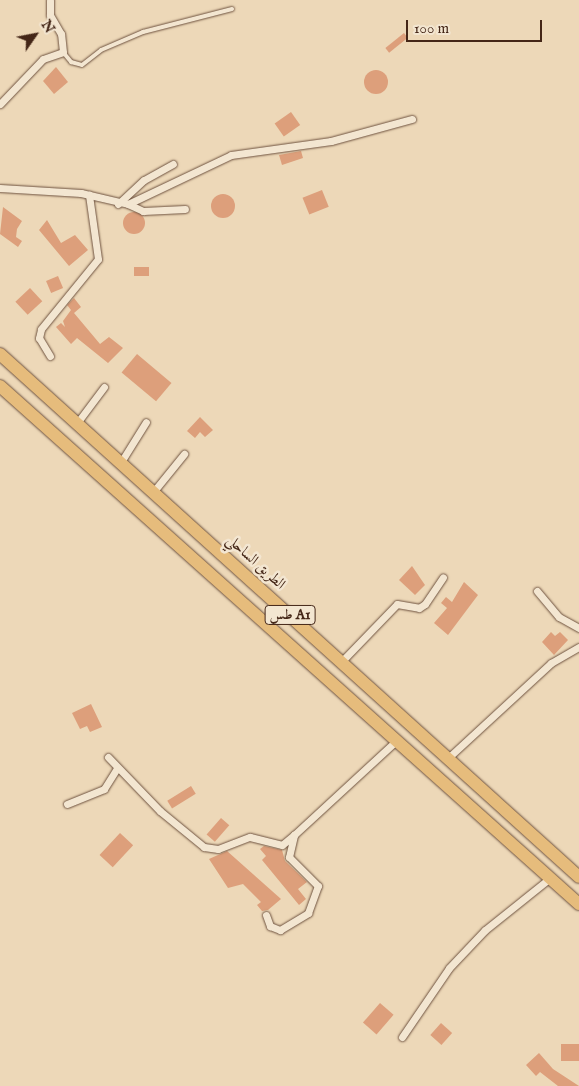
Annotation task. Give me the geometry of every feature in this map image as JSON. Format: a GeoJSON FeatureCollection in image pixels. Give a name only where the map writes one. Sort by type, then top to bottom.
{"type":"FeatureCollection","features":[{"type":"Feature","properties":{"kind":"highway","name":"الطريق الساحلي"},"geometry":{"type":"LineString","coordinates":[[0,354],[154,491],[579,877]]}},
{"type":"Feature","properties":{"kind":"highway","name":"طس A1"},"geometry":{"type":"LineString","coordinates":[[0,386],[579,904]]}},
{"type":"Feature","properties":{"kind":"street"},"geometry":{"type":"LineString","coordinates":[[0,104],[43,59],[63,52],[61,34],[50,15],[50,0]]}},
{"type":"Feature","properties":{"kind":"street"},"geometry":{"type":"LineString","coordinates":[[128,204],[230,155],[332,141],[412,118]]}},
{"type":"Feature","properties":{"kind":"street"},"geometry":{"type":"LineString","coordinates":[[118,204],[144,180],[173,164]]}},
{"type":"Feature","properties":{"kind":"street"},"geometry":{"type":"LineString","coordinates":[[0,188],[89,195],[118,204],[128,204],[143,211],[185,209]]}},
{"type":"Feature","properties":{"kind":"street"},"geometry":{"type":"LineString","coordinates":[[50,356],[39,338],[42,329],[98,259],[89,195]]}},
{"type":"Feature","properties":{"kind":"street"},"geometry":{"type":"LineString","coordinates":[[77,423],[104,387]]}},
{"type":"Feature","properties":{"kind":"street"},"geometry":{"type":"LineString","coordinates":[[121,462],[146,422]]}},
{"type":"Feature","properties":{"kind":"street"},"geometry":{"type":"LineString","coordinates":[[154,491],[184,454]]}},
{"type":"Feature","properties":{"kind":"street"},"geometry":{"type":"LineString","coordinates":[[342,661],[397,604],[419,608],[425,604],[443,577]]}},
{"type":"Feature","properties":{"kind":"street"},"geometry":{"type":"LineString","coordinates":[[537,591],[559,617],[579,628]]}},
{"type":"Feature","properties":{"kind":"street"},"geometry":{"type":"LineString","coordinates":[[448,758],[551,663],[579,647]]}},
{"type":"Feature","properties":{"kind":"street"},"geometry":{"type":"LineString","coordinates":[[108,757],[160,811],[204,847],[218,849],[250,837],[282,846],[397,740]]}},
{"type":"Feature","properties":{"kind":"street"},"geometry":{"type":"LineString","coordinates":[[67,804],[104,789],[117,768]]}},
{"type":"Feature","properties":{"kind":"street"},"geometry":{"type":"LineString","coordinates":[[266,915],[270,926],[280,930],[308,913],[317,897],[318,886],[289,857],[294,835]]}},
{"type":"Feature","properties":{"kind":"street"},"geometry":{"type":"LineString","coordinates":[[402,1037],[449,968],[485,930],[550,878]]}},
{"type":"Feature","properties":{"kind":"lane"},"geometry":{"type":"LineString","coordinates":[[63,52],[71,62],[82,65],[101,50],[143,32],[232,9]]}},
{"type":"Feature","properties":{"kind":"building"},"geometry":{"type":"Polygon","coordinates":[[[404,33],[408,38],[389,53],[385,48],[404,33]]]}},
{"type":"Feature","properties":{"kind":"building"},"geometry":{"type":"Polygon","coordinates":[[[56,67],[68,82],[54,94],[43,81],[56,67]]]}},
{"type":"Feature","properties":{"kind":"building"},"geometry":{"type":"Polygon","coordinates":[[[371,70],[381,70],[388,77],[388,87],[381,94],[371,94],[364,87],[364,77],[371,70]]]}},
{"type":"Feature","properties":{"kind":"building"},"geometry":{"type":"Polygon","coordinates":[[[291,112],[300,125],[284,137],[275,123],[291,112]]]}},
{"type":"Feature","properties":{"kind":"building"},"geometry":{"type":"Polygon","coordinates":[[[301,151],[303,158],[282,165],[279,155],[301,151]]]}},
{"type":"Feature","properties":{"kind":"building"},"geometry":{"type":"Polygon","coordinates":[[[322,190],[329,207],[309,215],[303,198],[322,190]]]}},
{"type":"Feature","properties":{"kind":"building"},"geometry":{"type":"Polygon","coordinates":[[[218,194],[228,194],[235,201],[235,211],[228,218],[218,218],[211,211],[211,201],[218,194]]]}},
{"type":"Feature","properties":{"kind":"building"},"geometry":{"type":"Polygon","coordinates":[[[3,207],[22,221],[17,229],[16,237],[22,241],[18,247],[0,234],[3,207]]]}},
{"type":"Feature","properties":{"kind":"building"},"geometry":{"type":"Polygon","coordinates":[[[134,212],[144,219],[145,223],[138,233],[134,234],[124,227],[123,223],[130,213],[134,212]]]}},
{"type":"Feature","properties":{"kind":"building"},"geometry":{"type":"Polygon","coordinates":[[[47,220],[61,243],[75,235],[88,250],[69,266],[39,230],[47,220]]]}},
{"type":"Feature","properties":{"kind":"building"},"geometry":{"type":"Polygon","coordinates":[[[134,267],[149,267],[149,276],[134,276],[134,267]]]}},
{"type":"Feature","properties":{"kind":"building"},"geometry":{"type":"Polygon","coordinates":[[[58,276],[63,288],[51,293],[46,281],[58,276]]]}},
{"type":"Feature","properties":{"kind":"building"},"geometry":{"type":"Polygon","coordinates":[[[30,288],[42,301],[28,315],[15,302],[30,288]]]}},
{"type":"Feature","properties":{"kind":"building"},"geometry":{"type":"Polygon","coordinates":[[[74,298],[81,307],[74,313],[100,344],[109,337],[123,348],[108,363],[77,338],[71,344],[56,327],[61,323],[65,327],[63,321],[71,310],[67,305],[74,298]]]}},
{"type":"Feature","properties":{"kind":"building"},"geometry":{"type":"Polygon","coordinates":[[[137,354],[171,383],[156,401],[122,372],[137,354]]]}},
{"type":"Feature","properties":{"kind":"building"},"geometry":{"type":"Polygon","coordinates":[[[200,417],[213,430],[205,437],[200,432],[195,438],[187,431],[200,417]]]}},
{"type":"Feature","properties":{"kind":"building"},"geometry":{"type":"Polygon","coordinates":[[[412,566],[425,585],[415,595],[399,580],[412,566]]]}},
{"type":"Feature","properties":{"kind":"building"},"geometry":{"type":"Polygon","coordinates":[[[464,582],[478,595],[448,635],[434,623],[447,608],[441,603],[446,597],[452,602],[464,582]]]}},
{"type":"Feature","properties":{"kind":"building"},"geometry":{"type":"Polygon","coordinates":[[[551,632],[555,636],[560,632],[568,640],[554,655],[542,642],[551,632]]]}},
{"type":"Feature","properties":{"kind":"building"},"geometry":{"type":"Polygon","coordinates":[[[91,704],[102,727],[90,732],[87,726],[80,729],[72,713],[91,704]]]}},
{"type":"Feature","properties":{"kind":"building"},"geometry":{"type":"Polygon","coordinates":[[[191,786],[196,794],[172,808],[167,801],[191,786]]]}},
{"type":"Feature","properties":{"kind":"building"},"geometry":{"type":"Polygon","coordinates":[[[221,818],[229,825],[215,842],[207,835],[221,818]]]}},
{"type":"Feature","properties":{"kind":"building"},"geometry":{"type":"Polygon","coordinates":[[[120,833],[133,845],[113,867],[100,855],[120,833]]]}},
{"type":"Feature","properties":{"kind":"building"},"geometry":{"type":"Polygon","coordinates":[[[264,846],[282,850],[285,861],[307,882],[298,889],[306,899],[299,905],[262,860],[266,856],[260,849],[264,846]]]}},
{"type":"Feature","properties":{"kind":"building"},"geometry":{"type":"Polygon","coordinates":[[[227,851],[281,899],[268,910],[262,911],[257,905],[261,902],[243,884],[228,888],[209,859],[227,851]]]}},
{"type":"Feature","properties":{"kind":"building"},"geometry":{"type":"Polygon","coordinates":[[[380,1003],[394,1015],[377,1034],[363,1023],[380,1003]]]}},
{"type":"Feature","properties":{"kind":"building"},"geometry":{"type":"Polygon","coordinates":[[[441,1023],[452,1033],[441,1045],[430,1035],[441,1023]]]}},
{"type":"Feature","properties":{"kind":"building"},"geometry":{"type":"Polygon","coordinates":[[[561,1044],[579,1044],[579,1061],[561,1061],[561,1044]]]}},
{"type":"Feature","properties":{"kind":"building"},"geometry":{"type":"Polygon","coordinates":[[[539,1053],[553,1069],[579,1086],[558,1086],[540,1072],[536,1076],[526,1065],[539,1053]]]}}]}
